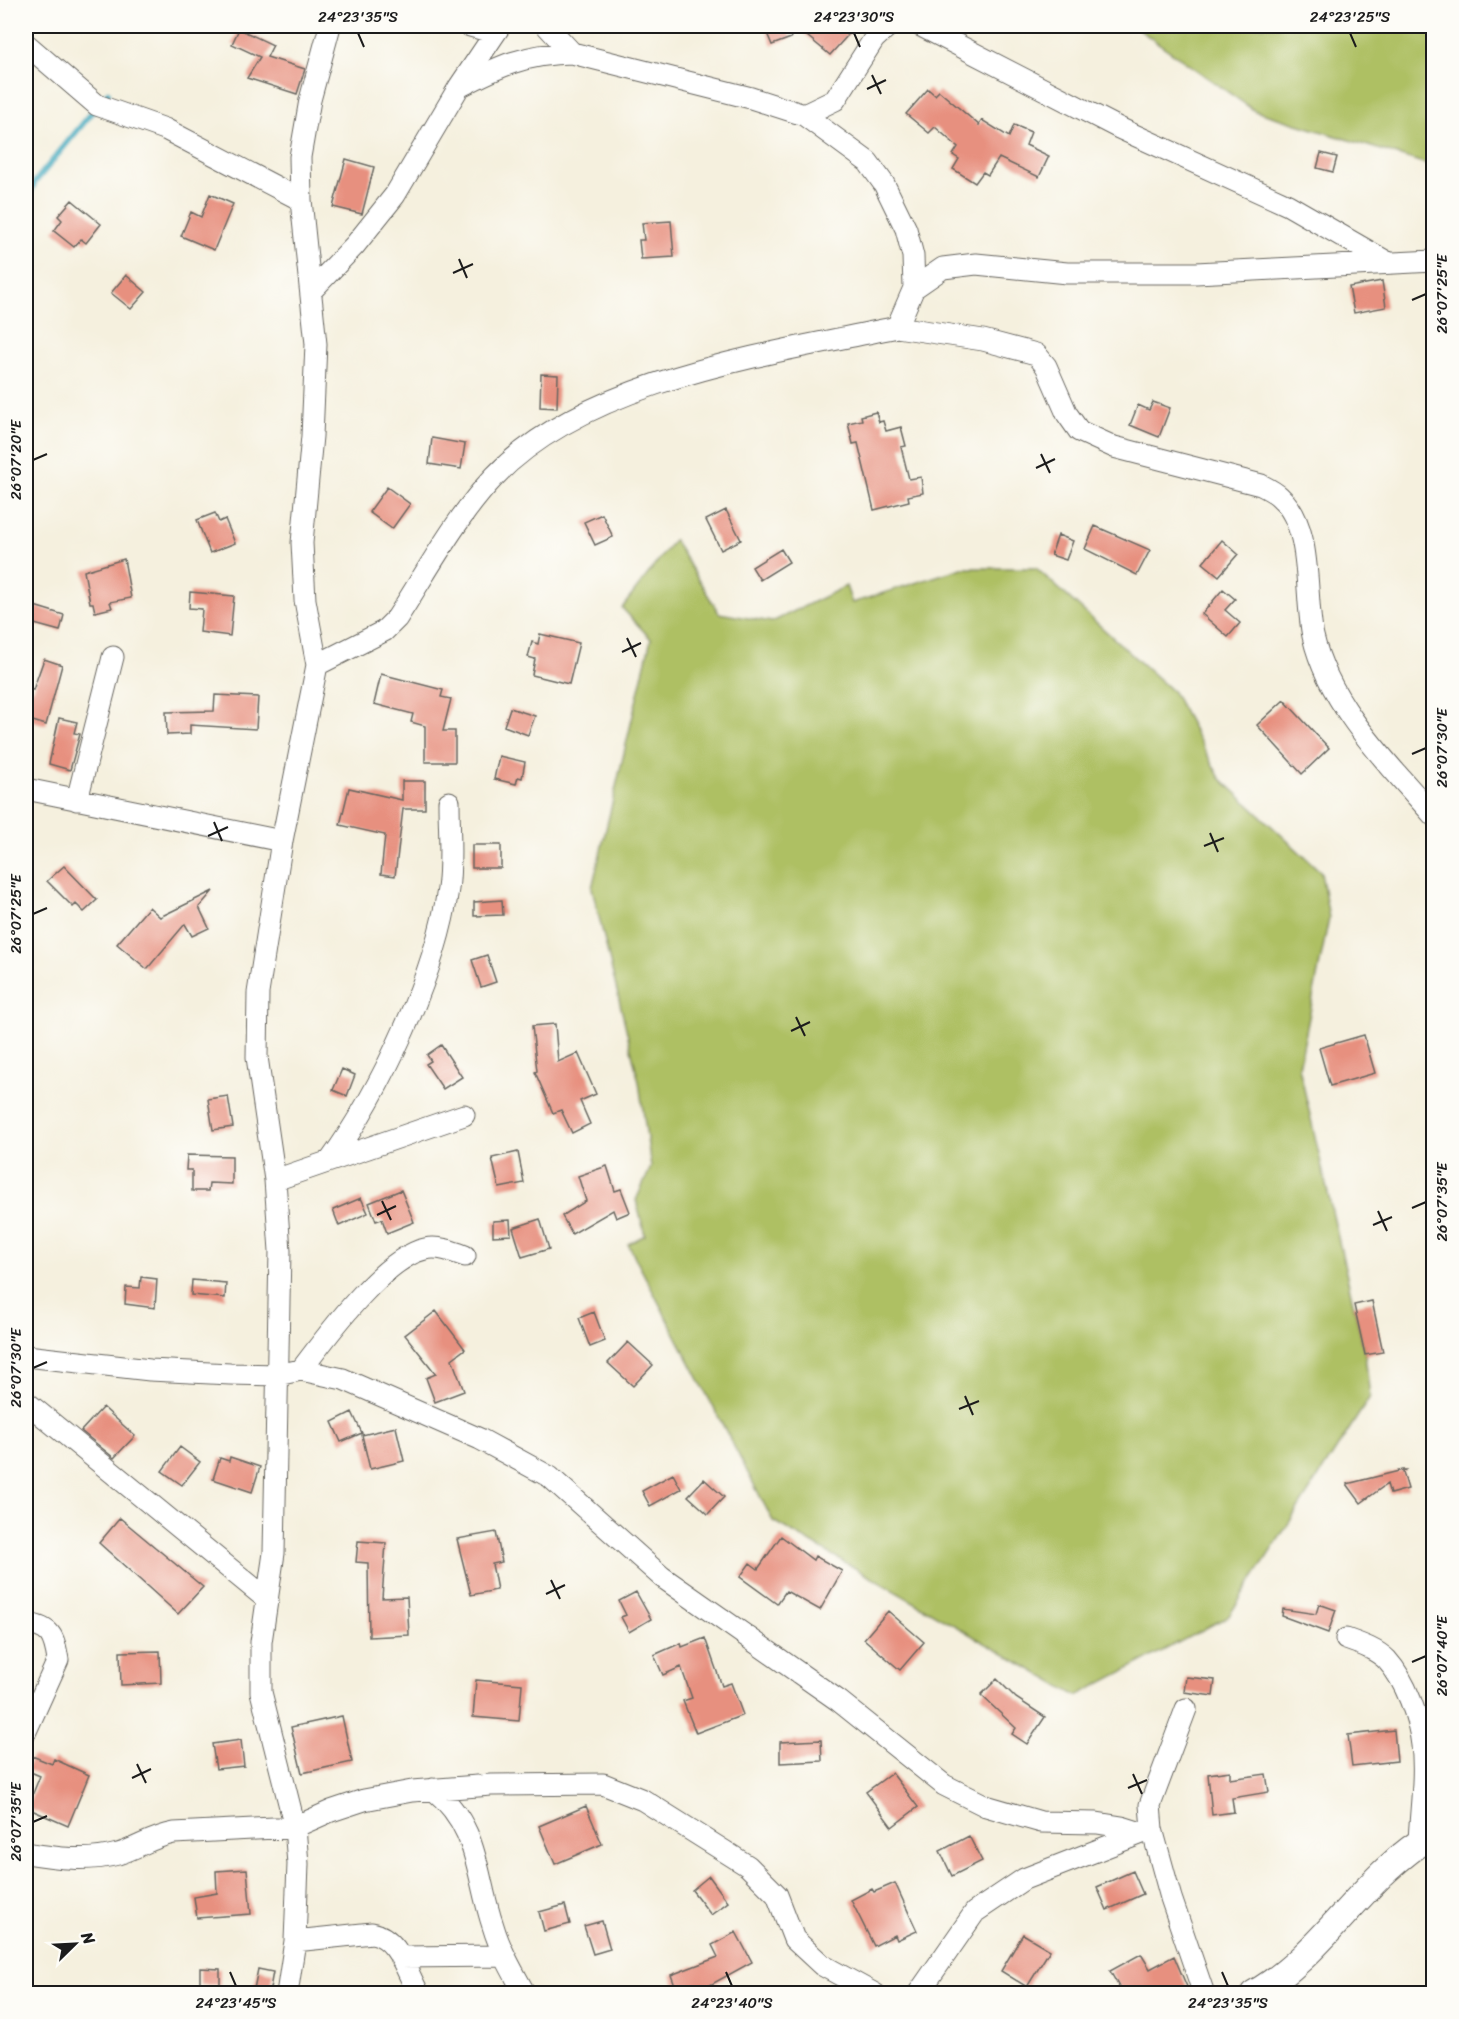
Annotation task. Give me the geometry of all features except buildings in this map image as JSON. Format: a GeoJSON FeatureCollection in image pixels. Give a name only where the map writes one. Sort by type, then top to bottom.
{"type":"FeatureCollection","features":[{"type":"Feature","properties":{"kind":"street"},"geometry":{"type":"LineString","coordinates":[[287,1994],[295,1941],[298,1864],[295,1827],[261,1692],[261,1642],[274,1553],[280,1251],[275,1180],[257,1057],[258,993],[282,841],[317,665],[305,600],[302,543],[316,344],[301,200],[300,157],[310,100],[330,26]]}},
{"type":"Feature","properties":{"kind":"street"},"geometry":{"type":"LineString","coordinates":[[312,290],[355,245],[395,195],[459,87],[498,29],[470,26]]}},
{"type":"Feature","properties":{"kind":"street"},"geometry":{"type":"LineString","coordinates":[[547,26],[572,53]]}},
{"type":"Feature","properties":{"kind":"street"},"geometry":{"type":"LineString","coordinates":[[804,115],[835,100],[874,39],[888,26]]}},
{"type":"Feature","properties":{"kind":"street"},"geometry":{"type":"LineString","coordinates":[[921,26],[1119,128],[1288,206],[1387,262]]}},
{"type":"Feature","properties":{"kind":"street"},"geometry":{"type":"LineString","coordinates":[[26,44],[97,105],[165,129],[301,200]]}},
{"type":"Feature","properties":{"kind":"street"},"geometry":{"type":"LineString","coordinates":[[459,87],[504,63],[548,53],[572,53],[751,98],[804,115],[868,162],[884,184],[906,229],[913,256],[914,288],[897,327]]}},
{"type":"Feature","properties":{"kind":"street"},"geometry":{"type":"LineString","coordinates":[[914,288],[943,268],[976,264],[1067,273],[1131,274],[1434,261]]}},
{"type":"Feature","properties":{"kind":"street"},"geometry":{"type":"LineString","coordinates":[[317,665],[384,631],[397,618],[466,512],[494,477],[555,427],[643,389],[695,371],[897,327],[983,340],[1036,354],[1046,366],[1067,414],[1079,431],[1114,447],[1261,485],[1280,497],[1302,533],[1311,620],[1322,662],[1349,711],[1372,744],[1434,816]]}},
{"type":"Feature","properties":{"kind":"street"},"geometry":{"type":"LineString","coordinates":[[77,800],[113,657]]}},
{"type":"Feature","properties":{"kind":"street"},"geometry":{"type":"LineString","coordinates":[[26,789],[282,841]]}},
{"type":"Feature","properties":{"kind":"street"},"geometry":{"type":"LineString","coordinates":[[330,1161],[349,1135],[377,1082],[412,1007],[439,940],[448,887],[449,802]]}},
{"type":"Feature","properties":{"kind":"street"},"geometry":{"type":"LineString","coordinates":[[275,1180],[464,1115]]}},
{"type":"Feature","properties":{"kind":"street"},"geometry":{"type":"LineString","coordinates":[[302,1370],[353,1305],[405,1256],[426,1248],[447,1249],[465,1256]]}},
{"type":"Feature","properties":{"kind":"street"},"geometry":{"type":"LineString","coordinates":[[26,1356],[150,1370],[277,1374],[302,1370],[343,1379],[528,1463],[550,1477],[662,1577],[839,1701],[944,1785],[986,1806],[1041,1822],[1097,1823],[1146,1831]]}},
{"type":"Feature","properties":{"kind":"street"},"geometry":{"type":"LineString","coordinates":[[26,1402],[268,1600]]}},
{"type":"Feature","properties":{"kind":"street"},"geometry":{"type":"LineString","coordinates":[[26,1624],[42,1626],[51,1634],[58,1660],[26,1731]]}},
{"type":"Feature","properties":{"kind":"street"},"geometry":{"type":"LineString","coordinates":[[1254,1994],[1310,1952],[1381,1876],[1426,1839],[1422,1746],[1414,1713],[1403,1686],[1386,1660],[1367,1646],[1346,1640]]}},
{"type":"Feature","properties":{"kind":"street"},"geometry":{"type":"LineString","coordinates":[[1186,1709],[1150,1805],[1146,1831],[1204,1994]]}},
{"type":"Feature","properties":{"kind":"street"},"geometry":{"type":"LineString","coordinates":[[26,1853],[75,1859],[103,1857],[128,1851],[155,1836],[295,1827],[364,1800],[433,1789],[491,1785],[603,1784],[623,1791],[652,1806],[748,1866],[777,1895],[794,1939],[822,1965],[875,1994]]}},
{"type":"Feature","properties":{"kind":"street"},"geometry":{"type":"LineString","coordinates":[[433,1789],[451,1807],[471,1838],[490,1919],[504,1956],[525,1994]]}},
{"type":"Feature","properties":{"kind":"street"},"geometry":{"type":"LineString","coordinates":[[918,1994],[975,1912],[1024,1879],[1146,1831]]}},
{"type":"Feature","properties":{"kind":"street"},"geometry":{"type":"LineString","coordinates":[[295,1941],[372,1933],[383,1935],[392,1942],[419,1994]]}},
{"type":"Feature","properties":{"kind":"street"},"geometry":{"type":"LineString","coordinates":[[400,1957],[504,1956]]}},
{"type":"Feature","properties":{"kind":"green space"},"geometry":{"type":"Polygon","coordinates":[[[1134,26],[1433,26],[1433,166],[1255,111],[1134,26]]]}},
{"type":"Feature","properties":{"kind":"green space"},"geometry":{"type":"Polygon","coordinates":[[[674,540],[719,613],[772,622],[846,586],[852,603],[962,568],[1036,568],[1173,692],[1220,778],[1321,872],[1329,918],[1299,1067],[1365,1355],[1370,1397],[1229,1616],[1077,1696],[773,1521],[628,1244],[645,1235],[636,1200],[651,1167],[639,1082],[592,888],[651,639],[622,608],[674,540]]]}},
{"type":"Feature","properties":{"kind":"waterway"},"geometry":{"type":"LineString","coordinates":[[26,202],[35,182],[108,93]]}}]}
